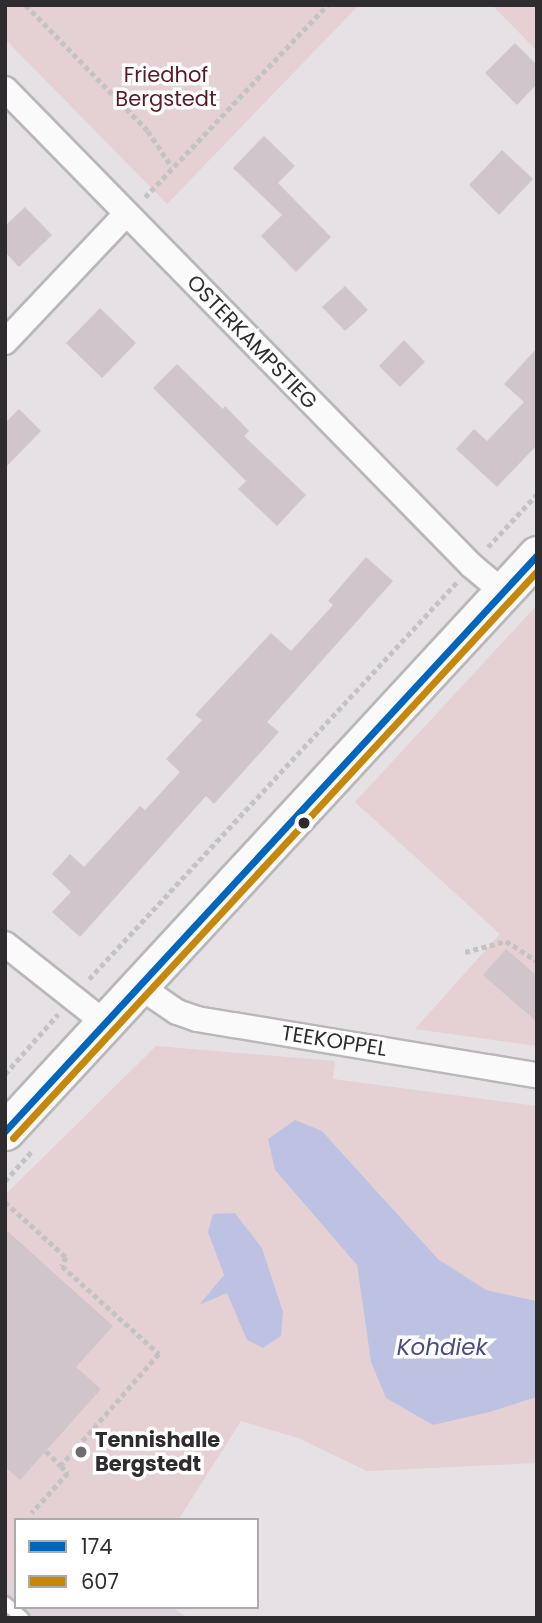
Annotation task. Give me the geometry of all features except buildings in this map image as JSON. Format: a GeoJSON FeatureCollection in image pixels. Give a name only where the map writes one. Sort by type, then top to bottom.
{"type":"FeatureCollection","features":[{"type":"Feature","properties":{"kind":"main road"},"geometry":{"type":"LineString","coordinates":[[5,1131],[537,555]]}},
{"type":"Feature","properties":{"kind":"street","name":"OSTERKAMPSTIEG"},"geometry":{"type":"LineString","coordinates":[[5,89],[472,566],[503,592]]}},
{"type":"Feature","properties":{"kind":"street"},"geometry":{"type":"LineString","coordinates":[[5,342],[127,214]]}},
{"type":"Feature","properties":{"kind":"street"},"geometry":{"type":"LineString","coordinates":[[5,944],[105,1023]]}},
{"type":"Feature","properties":{"kind":"street","name":"TEEKOPPEL"},"geometry":{"type":"LineString","coordinates":[[139,986],[177,1012],[197,1019],[537,1075]]}},
{"type":"Feature","properties":{"kind":"lane"},"geometry":{"type":"LineString","coordinates":[[5,1603],[22,1618]]}},
{"type":"Feature","properties":{"kind":"path"},"geometry":{"type":"LineString","coordinates":[[127,214],[327,5]]}},
{"type":"Feature","properties":{"kind":"path"},"geometry":{"type":"LineString","coordinates":[[28,6],[148,131],[172,167]]}},
{"type":"Feature","properties":{"kind":"path"},"geometry":{"type":"LineString","coordinates":[[5,1074],[73,996],[537,494]]}},
{"type":"Feature","properties":{"kind":"path"},"geometry":{"type":"LineString","coordinates":[[465,952],[506,941],[537,961]]}},
{"type":"Feature","properties":{"kind":"path"},"geometry":{"type":"LineString","coordinates":[[5,1202],[66,1257],[62,1266],[159,1354],[61,1466]]}},
{"type":"Feature","properties":{"kind":"path"},"geometry":{"type":"LineString","coordinates":[[32,1513],[68,1473],[46,1451]]}},
{"type":"Feature","properties":{"kind":"shaded area"},"geometry":{"type":"Polygon","coordinates":[[[5,1577],[14,1584],[14,1609],[174,1609],[188,1618],[5,1618],[5,1577]]]}},
{"type":"Feature","properties":{"kind":"green space","name":"Friedhof Bergstedt"},"geometry":{"type":"Polygon","coordinates":[[[5,5],[359,5],[167,204],[5,39],[5,5]]]}},
{"type":"Feature","properties":{"kind":"green space"},"geometry":{"type":"Polygon","coordinates":[[[492,5],[537,5],[537,51],[492,5]]]}},
{"type":"Feature","properties":{"kind":"green space"},"geometry":{"type":"Polygon","coordinates":[[[537,605],[537,1046],[415,1029],[500,934],[355,802],[537,605]]]}},
{"type":"Feature","properties":{"kind":"green space"},"geometry":{"type":"Polygon","coordinates":[[[156,1046],[335,1061],[333,1079],[537,1106],[537,1301],[486,1290],[438,1259],[322,1131],[275,1170],[357,1265],[371,1362],[433,1425],[490,1412],[537,1397],[537,1463],[367,1471],[298,1438],[241,1421],[179,1518],[14,1518],[14,1584],[5,1577],[5,1195],[156,1046]],[[235,1213],[224,1275],[200,1304],[227,1293],[283,1312],[262,1248],[235,1213]]]}},
{"type":"Feature","properties":{"kind":"water","name":"Kohdiek"},"geometry":{"type":"Polygon","coordinates":[[[295,1120],[322,1131],[438,1259],[486,1290],[537,1301],[537,1397],[490,1412],[433,1425],[386,1398],[371,1362],[357,1265],[275,1170],[268,1139],[295,1120]]]}},
{"type":"Feature","properties":{"kind":"water"},"geometry":{"type":"Polygon","coordinates":[[[235,1213],[262,1248],[283,1312],[281,1336],[263,1348],[247,1340],[227,1293],[199,1305],[224,1275],[208,1232],[213,1214],[235,1213]]]}},
{"type":"Feature","properties":{"kind":"transit line","name":"174"},"geometry":{"type":"LineString","coordinates":[[5,1131],[537,555]]}},
{"type":"Feature","properties":{"kind":"transit line","name":"607"},"geometry":{"type":"LineString","coordinates":[[13,1138],[537,571]]}},
{"type":"Feature","properties":{"kind":"place","name":"Tennishalle Bergstedt"},"geometry":{"type":"Point","coordinates":[81,1452]}}]}
